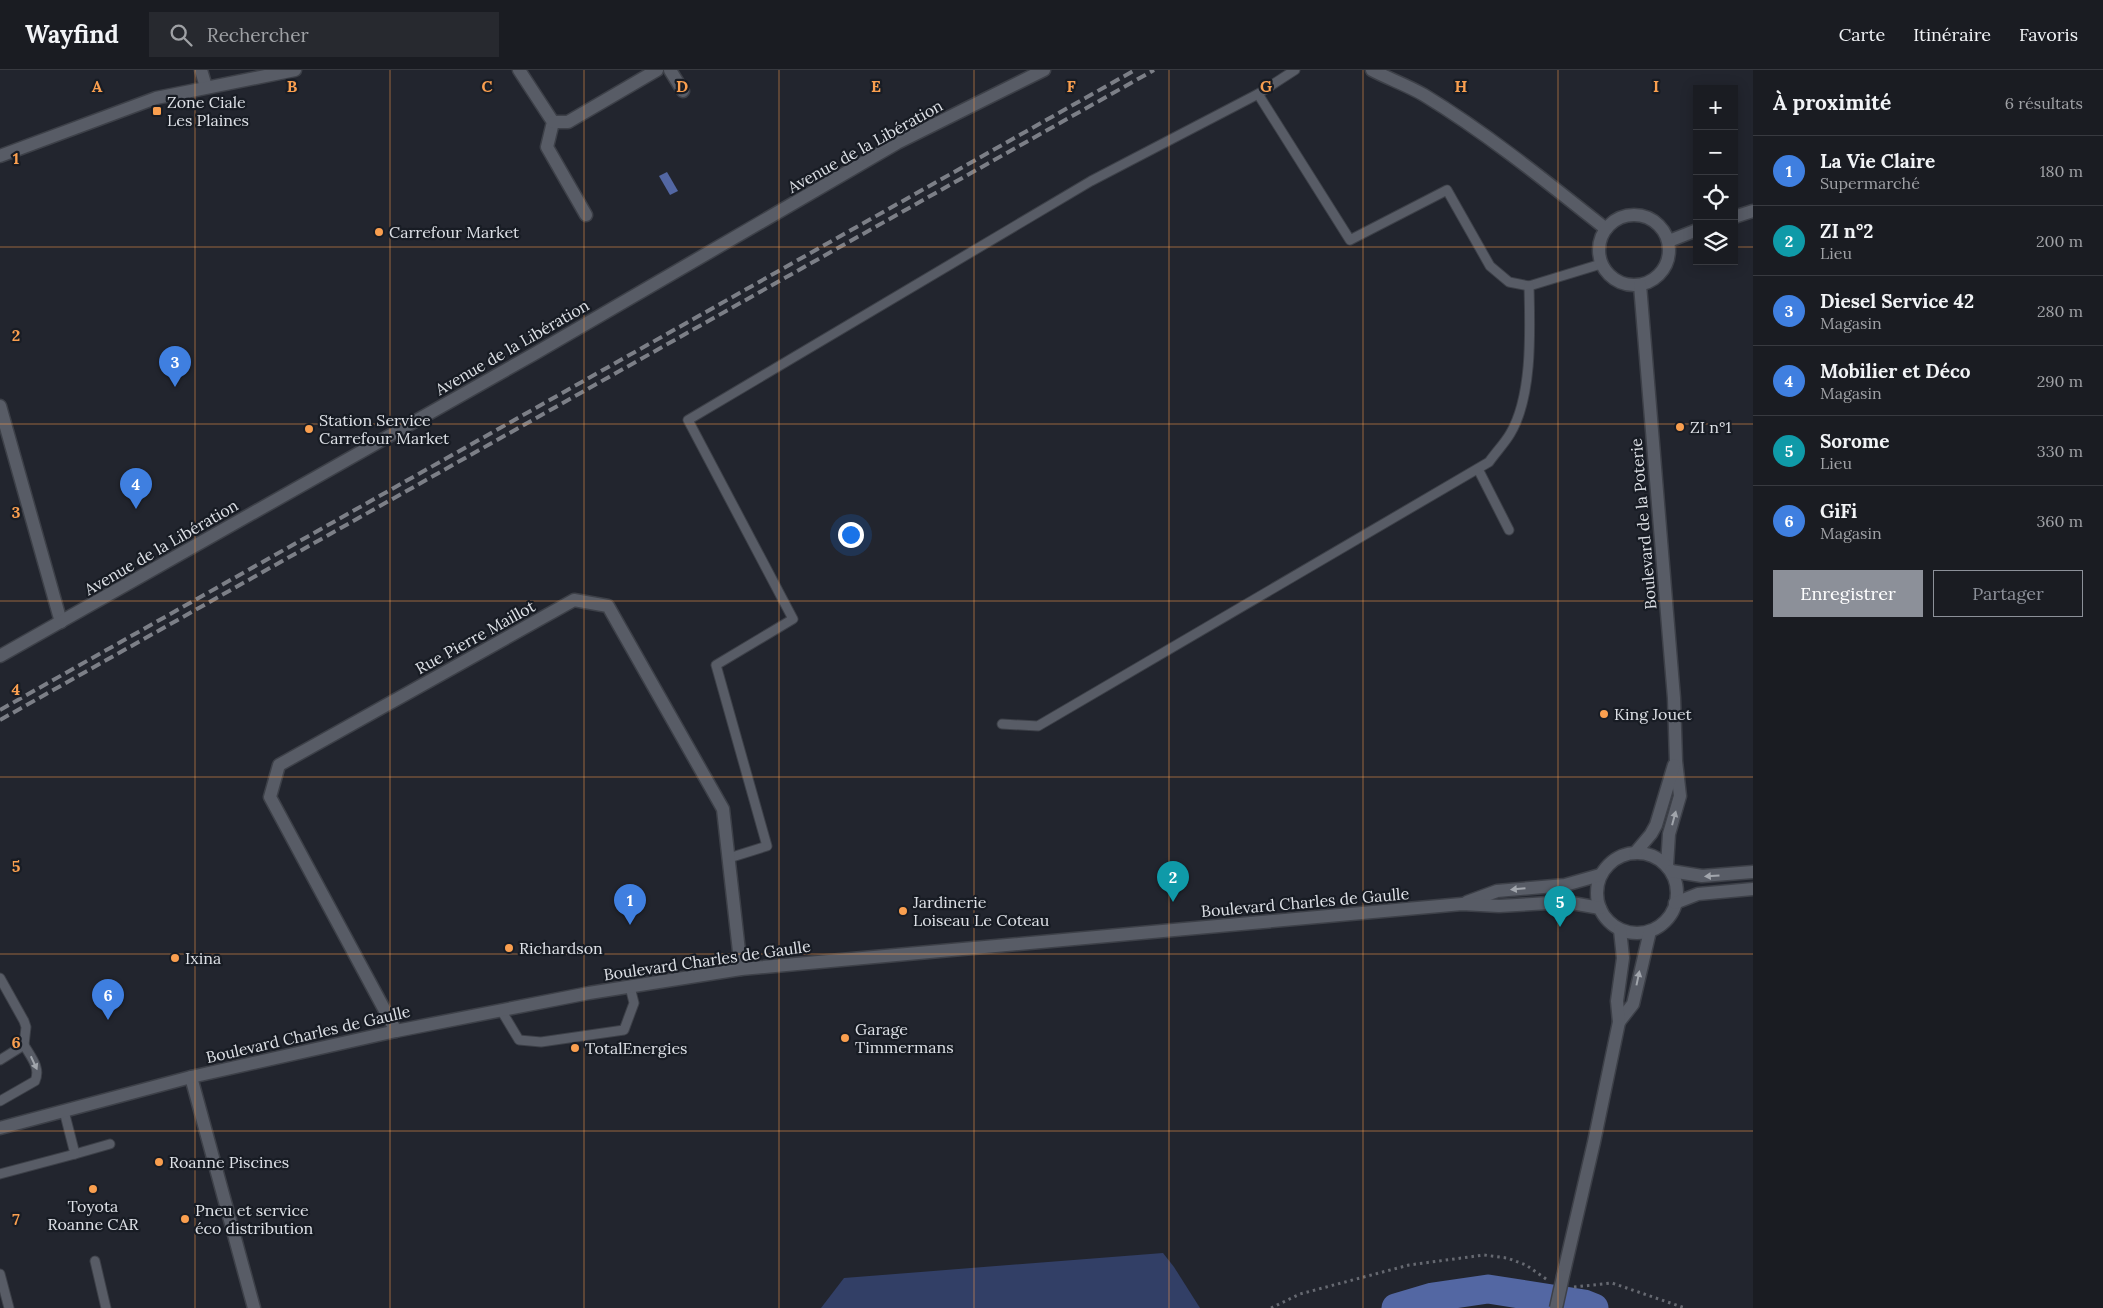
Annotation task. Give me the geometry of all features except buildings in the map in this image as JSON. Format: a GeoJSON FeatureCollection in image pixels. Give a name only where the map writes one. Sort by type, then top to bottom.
{"type":"FeatureCollection","features":[{"type":"Feature","properties":{"kind":"street"},"geometry":{"type":"LineString","coordinates":[[201,70],[206,87]]}},
{"type":"Feature","properties":{"kind":"street"},"geometry":{"type":"LineString","coordinates":[[0,156],[156,98],[295,70]]}},
{"type":"Feature","properties":{"kind":"street"},"geometry":{"type":"LineString","coordinates":[[519,70],[553,122],[547,147],[586,215]]}},
{"type":"Feature","properties":{"kind":"street"},"geometry":{"type":"LineString","coordinates":[[553,122],[568,122],[657,70]]}},
{"type":"Feature","properties":{"kind":"street"},"geometry":{"type":"LineString","coordinates":[[670,70],[683,91]]}},
{"type":"Feature","properties":{"kind":"street","name":"Avenue de la Libération"},"geometry":{"type":"LineString","coordinates":[[0,656],[534,354],[897,143],[1044,70]]}},
{"type":"Feature","properties":{"kind":"street"},"geometry":{"type":"LineString","coordinates":[[1372,70],[1421,94],[1446,109],[1606,228]]}},
{"type":"Feature","properties":{"kind":"street"},"geometry":{"type":"LineString","coordinates":[[1738,216],[1753,211]]}},
{"type":"Feature","properties":{"kind":"street"},"geometry":{"type":"LineString","coordinates":[[1636,214],[1656,222],[1664,231],[1669,241],[1668,259],[1660,274],[1651,281],[1640,285],[1628,285],[1617,281],[1608,274],[1601,264],[1599,245],[1606,228],[1624,216],[1636,214]]}},
{"type":"Feature","properties":{"kind":"street"},"geometry":{"type":"LineString","coordinates":[[1669,241],[1693,232]]}},
{"type":"Feature","properties":{"kind":"street","name":"Boulevard de la Poterie"},"geometry":{"type":"LineString","coordinates":[[1640,285],[1674,698],[1676,761],[1680,796],[1669,834],[1669,868]]}},
{"type":"Feature","properties":{"kind":"street"},"geometry":{"type":"LineString","coordinates":[[0,406],[61,622]]}},
{"type":"Feature","properties":{"kind":"street","name":"Rue Pierre Maillot"},"geometry":{"type":"LineString","coordinates":[[396,1031],[270,797],[279,765],[574,600],[608,606],[723,810],[741,969]]}},
{"type":"Feature","properties":{"kind":"street","name":"Boulevard de la Poterie"},"geometry":{"type":"LineString","coordinates":[[1636,853],[1652,834],[1656,825],[1676,761]]}},
{"type":"Feature","properties":{"kind":"street"},"geometry":{"type":"LineString","coordinates":[[1669,868],[1676,882],[1677,894],[1669,917],[1660,926],[1640,933],[1620,930],[1610,922],[1600,908],[1597,900],[1597,888],[1600,875],[1607,865],[1616,858],[1636,853],[1652,855],[1669,868],[1702,876],[1753,872]]}},
{"type":"Feature","properties":{"kind":"street","name":"Boulevard Charles de Gaulle"},"geometry":{"type":"LineString","coordinates":[[1462,904],[1497,891],[1566,885],[1600,875]]}},
{"type":"Feature","properties":{"kind":"street"},"geometry":{"type":"LineString","coordinates":[[1675,903],[1698,894],[1753,889]]}},
{"type":"Feature","properties":{"kind":"street","name":"Boulevard Charles de Gaulle"},"geometry":{"type":"LineString","coordinates":[[0,1128],[191,1077],[396,1031],[630,986],[741,969],[1462,904],[1499,906],[1566,902],[1600,908]]}},
{"type":"Feature","properties":{"kind":"street"},"geometry":{"type":"LineString","coordinates":[[1556,1308],[1619,1022],[1617,1000],[1624,958],[1620,930]]}},
{"type":"Feature","properties":{"kind":"street"},"geometry":{"type":"LineString","coordinates":[[1619,1022],[1633,1004],[1650,931]]}},
{"type":"Feature","properties":{"kind":"street"},"geometry":{"type":"LineString","coordinates":[[191,1077],[254,1308]]}},
{"type":"Feature","properties":{"kind":"lane"},"geometry":{"type":"LineString","coordinates":[[729,858],[767,846],[716,665],[793,619],[688,420],[1091,181],[1258,94],[1295,70]]}},
{"type":"Feature","properties":{"kind":"lane"},"geometry":{"type":"LineString","coordinates":[[1258,94],[1350,240],[1447,190],[1490,266],[1509,282],[1529,286],[1601,264]]}},
{"type":"Feature","properties":{"kind":"lane"},"geometry":{"type":"LineString","coordinates":[[1002,724],[1038,726],[1489,462],[1510,433],[1526,392],[1530,330],[1529,286]]}},
{"type":"Feature","properties":{"kind":"lane"},"geometry":{"type":"LineString","coordinates":[[1478,469],[1508,530]]}},
{"type":"Feature","properties":{"kind":"lane"},"geometry":{"type":"LineString","coordinates":[[0,978],[24,1021],[26,1027],[24,1045],[37,1068],[38,1075],[36,1082],[0,1101]]}},
{"type":"Feature","properties":{"kind":"lane"},"geometry":{"type":"LineString","coordinates":[[502,1010],[519,1040],[540,1042],[624,1030],[634,1003],[630,986]]}},
{"type":"Feature","properties":{"kind":"lane"},"geometry":{"type":"LineString","coordinates":[[0,1060],[24,1045]]}},
{"type":"Feature","properties":{"kind":"lane"},"geometry":{"type":"LineString","coordinates":[[64,1111],[76,1154]]}},
{"type":"Feature","properties":{"kind":"lane"},"geometry":{"type":"LineString","coordinates":[[0,1174],[110,1144]]}},
{"type":"Feature","properties":{"kind":"lane"},"geometry":{"type":"LineString","coordinates":[[95,1261],[106,1308]]}},
{"type":"Feature","properties":{"kind":"lane"},"geometry":{"type":"LineString","coordinates":[[0,1274],[9,1308]]}},
{"type":"Feature","properties":{"kind":"path"},"geometry":{"type":"LineString","coordinates":[[1271,1308],[1300,1294],[1409,1265],[1484,1255],[1507,1258],[1526,1265],[1547,1281],[1562,1281],[1577,1287],[1612,1283],[1685,1308]]}},
{"type":"Feature","properties":{"kind":"shaded area"},"geometry":{"type":"Polygon","coordinates":[[[667,172],[678,191],[670,195],[659,176],[667,172]]]}},
{"type":"Feature","properties":{"kind":"shaded area"},"geometry":{"type":"Polygon","coordinates":[[[1163,1253],[1200,1308],[821,1308],[844,1278],[1163,1253]]]}},
{"type":"Feature","properties":{"kind":"waterway"},"geometry":{"type":"LineString","coordinates":[[1396,1308],[1433,1297],[1488,1289],[1584,1304],[1594,1308]]}},
{"type":"Feature","properties":{"kind":"railway"},"geometry":{"type":"LineString","coordinates":[[0,710],[1135,70]]}},
{"type":"Feature","properties":{"kind":"railway"},"geometry":{"type":"LineString","coordinates":[[0,720],[1154,70]]}},
{"type":"Feature","properties":{"kind":"place","name":"Zone Ciale Les Plaines"},"geometry":{"type":"Point","coordinates":[157,111]}},
{"type":"Feature","properties":{"kind":"place","name":"Carrefour Market"},"geometry":{"type":"Point","coordinates":[379,232]}},
{"type":"Feature","properties":{"kind":"place","name":"Diesel Service 42"},"geometry":{"type":"Point","coordinates":[175,387]}},
{"type":"Feature","properties":{"kind":"place","name":"ZI n°1"},"geometry":{"type":"Point","coordinates":[1680,427]}},
{"type":"Feature","properties":{"kind":"place","name":"Station Service Carrefour Market"},"geometry":{"type":"Point","coordinates":[309,429]}},
{"type":"Feature","properties":{"kind":"place","name":"Mobilier et Déco"},"geometry":{"type":"Point","coordinates":[136,509]}},
{"type":"Feature","properties":{"kind":"place","name":"King Jouet"},"geometry":{"type":"Point","coordinates":[1604,714]}},
{"type":"Feature","properties":{"kind":"place","name":"ZI n°2"},"geometry":{"type":"Point","coordinates":[1173,902]}},
{"type":"Feature","properties":{"kind":"place","name":"Jardinerie Loiseau Le Coteau"},"geometry":{"type":"Point","coordinates":[903,911]}},
{"type":"Feature","properties":{"kind":"place","name":"La Vie Claire"},"geometry":{"type":"Point","coordinates":[630,925]}},
{"type":"Feature","properties":{"kind":"place","name":"Sorome"},"geometry":{"type":"Point","coordinates":[1560,927]}},
{"type":"Feature","properties":{"kind":"place","name":"Richardson"},"geometry":{"type":"Point","coordinates":[509,948]}},
{"type":"Feature","properties":{"kind":"place","name":"Ixina"},"geometry":{"type":"Point","coordinates":[175,958]}},
{"type":"Feature","properties":{"kind":"place","name":"GiFi"},"geometry":{"type":"Point","coordinates":[108,1020]}},
{"type":"Feature","properties":{"kind":"place","name":"Garage Timmermans"},"geometry":{"type":"Point","coordinates":[845,1038]}},
{"type":"Feature","properties":{"kind":"place","name":"TotalEnergies"},"geometry":{"type":"Point","coordinates":[575,1048]}},
{"type":"Feature","properties":{"kind":"place","name":"Roanne Piscines"},"geometry":{"type":"Point","coordinates":[159,1162]}},
{"type":"Feature","properties":{"kind":"place","name":"Toyota Roanne CAR"},"geometry":{"type":"Point","coordinates":[93,1189]}},
{"type":"Feature","properties":{"kind":"place","name":"Pneu et service éco distribution"},"geometry":{"type":"Point","coordinates":[185,1219]}}]}
